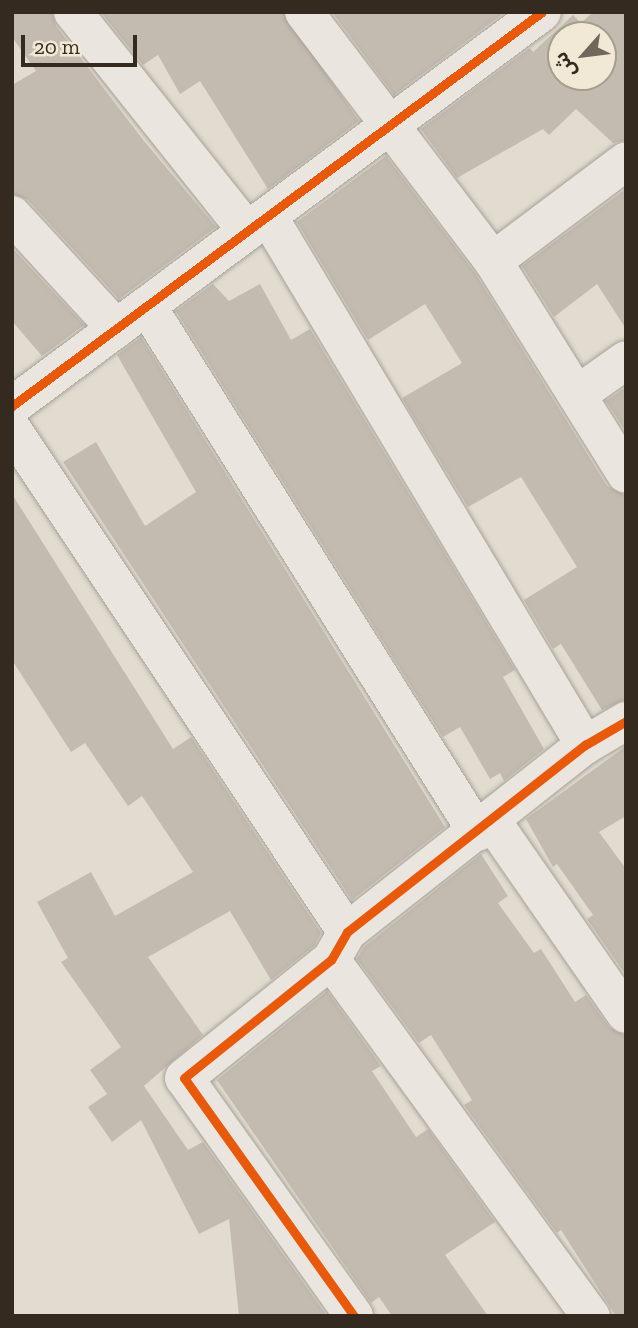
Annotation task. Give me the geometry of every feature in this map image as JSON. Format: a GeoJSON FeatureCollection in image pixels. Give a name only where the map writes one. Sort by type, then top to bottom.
{"type":"FeatureCollection","features":[{"type":"Feature","properties":{"kind":"street"},"geometry":{"type":"LineString","coordinates":[[72,12],[257,224],[585,745]]}},
{"type":"Feature","properties":{"kind":"street"},"geometry":{"type":"LineString","coordinates":[[304,12],[493,261],[626,474]]}},
{"type":"Feature","properties":{"kind":"street"},"geometry":{"type":"LineString","coordinates":[[12,406],[391,125],[524,18]]}},
{"type":"Feature","properties":{"kind":"street"},"geometry":{"type":"LineString","coordinates":[[493,261],[626,161]]}},
{"type":"Feature","properties":{"kind":"street"},"geometry":{"type":"LineString","coordinates":[[12,215],[116,328]]}},
{"type":"Feature","properties":{"kind":"street"},"geometry":{"type":"LineString","coordinates":[[147,306],[484,826],[626,1014]]}},
{"type":"Feature","properties":{"kind":"street"},"geometry":{"type":"LineString","coordinates":[[577,395],[626,360]]}},
{"type":"Feature","properties":{"kind":"street"},"geometry":{"type":"LineString","coordinates":[[12,429],[339,946],[591,1316]]}},
{"type":"Feature","properties":{"kind":"street"},"geometry":{"type":"LineString","coordinates":[[354,1316],[184,1078],[484,826],[585,745],[626,721]]}},
{"type":"Feature","properties":{"kind":"building"},"geometry":{"type":"Polygon","coordinates":[[[12,12],[52,12],[56,26],[144,141],[216,227],[119,299],[28,200],[12,194],[12,85],[36,71],[12,37],[12,12]]]}},
{"type":"Feature","properties":{"kind":"building"},"geometry":{"type":"Polygon","coordinates":[[[101,12],[283,12],[359,121],[268,189],[200,81],[180,94],[158,55],[143,65],[101,12]]]}},
{"type":"Feature","properties":{"kind":"building"},"geometry":{"type":"Polygon","coordinates":[[[332,12],[505,12],[394,95],[332,12]]]}},
{"type":"Feature","properties":{"kind":"building"},"geometry":{"type":"Polygon","coordinates":[[[593,12],[626,12],[626,140],[613,143],[576,109],[549,135],[543,129],[457,178],[421,129],[530,48],[533,52],[547,39],[547,91],[617,91],[617,21],[583,21],[593,12]]]}},
{"type":"Feature","properties":{"kind":"building"},"geometry":{"type":"Polygon","coordinates":[[[573,15],[579,21],[567,21],[573,15]]]}},
{"type":"Feature","properties":{"kind":"building"},"geometry":{"type":"Polygon","coordinates":[[[386,156],[475,273],[607,486],[626,496],[626,699],[602,710],[561,644],[553,649],[524,600],[577,567],[521,477],[468,507],[402,398],[462,363],[425,304],[368,340],[297,222],[386,156]]]}},
{"type":"Feature","properties":{"kind":"building"},"geometry":{"type":"Polygon","coordinates":[[[626,189],[626,329],[597,284],[554,317],[522,266],[626,189]]]}},
{"type":"Feature","properties":{"kind":"building"},"geometry":{"type":"Polygon","coordinates":[[[12,248],[84,325],[42,356],[12,321],[12,248]]]}},
{"type":"Feature","properties":{"kind":"building"},"geometry":{"type":"Polygon","coordinates":[[[213,284],[229,301],[260,284],[291,340],[310,329],[515,670],[503,677],[544,749],[504,781],[500,773],[490,779],[460,727],[443,737],[176,311],[213,284]]]}},
{"type":"Feature","properties":{"kind":"building"},"geometry":{"type":"Polygon","coordinates":[[[141,337],[445,827],[352,900],[63,462],[96,442],[145,526],[196,492],[117,355],[141,337]]]}},
{"type":"Feature","properties":{"kind":"building"},"geometry":{"type":"Polygon","coordinates":[[[626,387],[626,432],[606,401],[626,387]]]}},
{"type":"Feature","properties":{"kind":"building"},"geometry":{"type":"Polygon","coordinates":[[[12,494],[173,749],[191,737],[321,933],[314,946],[271,980],[230,911],[148,957],[203,1035],[144,1086],[188,1150],[203,1142],[327,1316],[239,1316],[229,1219],[199,1234],[141,1120],[112,1142],[88,1107],[107,1094],[90,1070],[121,1047],[61,962],[68,958],[37,902],[91,872],[115,916],[193,872],[142,796],[128,806],[85,743],[71,752],[12,660],[12,494]]]}},
{"type":"Feature","properties":{"kind":"building"},"geometry":{"type":"Polygon","coordinates":[[[626,746],[626,816],[599,832],[626,869],[626,975],[587,919],[593,915],[557,864],[553,867],[526,819],[626,746]]]}},
{"type":"Feature","properties":{"kind":"building"},"geometry":{"type":"Polygon","coordinates":[[[481,854],[508,896],[498,903],[534,953],[541,949],[575,1002],[586,995],[609,1027],[626,1036],[626,1316],[616,1316],[561,1230],[557,1233],[464,1105],[472,1100],[431,1035],[419,1043],[357,959],[364,947],[481,854]]]}},
{"type":"Feature","properties":{"kind":"building"},"geometry":{"type":"Polygon","coordinates":[[[327,991],[381,1066],[372,1071],[416,1137],[428,1129],[495,1222],[445,1255],[488,1316],[392,1316],[379,1297],[371,1303],[217,1080],[327,991]]]}},
{"type":"Feature","properties":{"kind":"cycle path"},"geometry":{"type":"LineString","coordinates":[[12,406],[542,12]]}},
{"type":"Feature","properties":{"kind":"cycle path"},"geometry":{"type":"LineString","coordinates":[[354,1316],[184,1078],[331,960],[347,932],[585,745],[626,721]]}}]}
